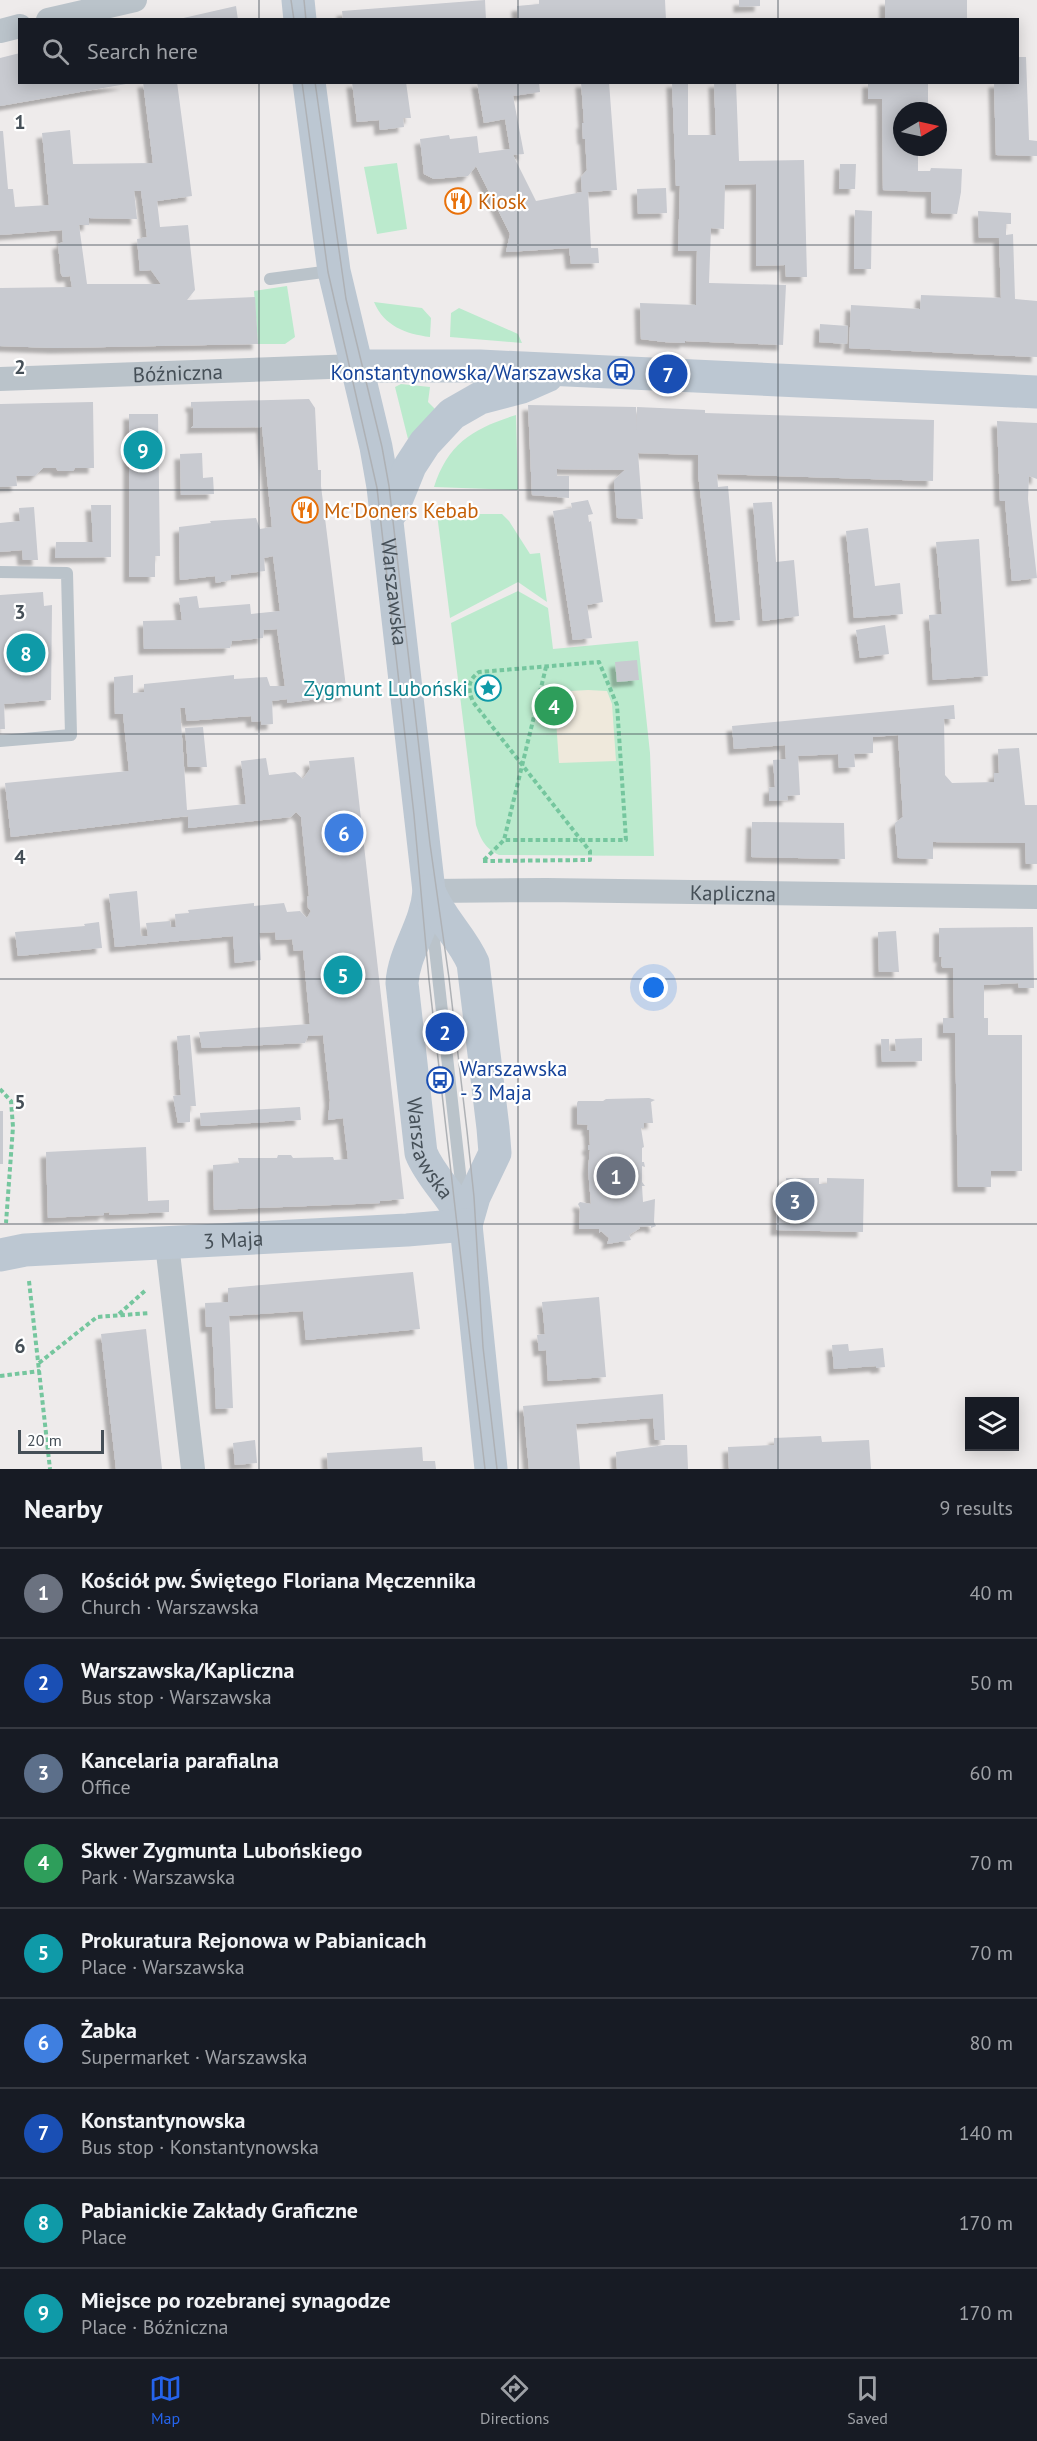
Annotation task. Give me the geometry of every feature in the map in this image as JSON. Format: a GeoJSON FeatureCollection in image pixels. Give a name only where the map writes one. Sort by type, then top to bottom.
{"type":"FeatureCollection","features":[{"type":"Feature","properties":{"kind":"street"},"geometry":{"type":"LineString","coordinates":[[57,18],[135,0]]}},
{"type":"Feature","properties":{"kind":"street"},"geometry":{"type":"LineString","coordinates":[[298,0],[300,18]]}},
{"type":"Feature","properties":{"kind":"street"},"geometry":{"type":"LineString","coordinates":[[0,31],[18,26]]}},
{"type":"Feature","properties":{"kind":"street","name":"Warszawska"},"geometry":{"type":"LineString","coordinates":[[309,84],[334,271],[376,447],[387,517],[429,891],[423,922],[406,962],[402,983],[421,1153],[431,1173],[461,1211],[466,1225],[491,1469]]}},
{"type":"Feature","properties":{"kind":"street"},"geometry":{"type":"LineString","coordinates":[[356,366],[442,365],[562,369],[1037,392]]}},
{"type":"Feature","properties":{"kind":"street","name":"Bóźniczna"},"geometry":{"type":"LineString","coordinates":[[0,379],[356,366]]}},
{"type":"Feature","properties":{"kind":"street"},"geometry":{"type":"LineString","coordinates":[[387,517],[392,511],[401,484],[425,443],[452,414],[480,398],[522,387],[562,369]]}},
{"type":"Feature","properties":{"kind":"street","name":"Kapliczna"},"geometry":{"type":"LineString","coordinates":[[429,891],[546,890],[1037,897]]}},
{"type":"Feature","properties":{"kind":"street","name":"Warszawska"},"geometry":{"type":"LineString","coordinates":[[429,891],[441,916],[468,951],[473,963],[493,1128],[495,1153],[474,1197],[466,1225]]}},
{"type":"Feature","properties":{"kind":"street","name":"3 Maja"},"geometry":{"type":"LineString","coordinates":[[3,1240],[26,1250],[167,1244],[466,1225]]}},
{"type":"Feature","properties":{"kind":"street"},"geometry":{"type":"LineString","coordinates":[[167,1244],[193,1469]]}},
{"type":"Feature","properties":{"kind":"lane"},"geometry":{"type":"LineString","coordinates":[[270,279],[334,271]]}},
{"type":"Feature","properties":{"kind":"lane"},"geometry":{"type":"LineString","coordinates":[[0,572],[67,573],[71,735],[0,741]]}},
{"type":"Feature","properties":{"kind":"path"},"geometry":{"type":"LineString","coordinates":[[504,840],[581,840],[626,840],[617,705],[599,662],[479,672],[472,678],[468,689],[473,702],[524,765],[581,840],[590,851],[590,860],[483,861],[504,840],[524,765],[546,667]]}},
{"type":"Feature","properties":{"kind":"path"},"geometry":{"type":"LineString","coordinates":[[457,690],[468,689]]}},
{"type":"Feature","properties":{"kind":"path"},"geometry":{"type":"LineString","coordinates":[[0,1089],[11,1101],[13,1127],[3,1240]]}},
{"type":"Feature","properties":{"kind":"path"},"geometry":{"type":"LineString","coordinates":[[29,1280],[50,1469]]}},
{"type":"Feature","properties":{"kind":"path"},"geometry":{"type":"LineString","coordinates":[[118,1314],[149,1287]]}},
{"type":"Feature","properties":{"kind":"path"},"geometry":{"type":"LineString","coordinates":[[39,1363],[97,1317],[160,1312]]}},
{"type":"Feature","properties":{"kind":"path"},"geometry":{"type":"LineString","coordinates":[[0,1376],[40,1371]]}},
{"type":"Feature","properties":{"kind":"green space"},"geometry":{"type":"Polygon","coordinates":[[[397,163],[407,229],[377,234],[364,167],[397,163]]]}},
{"type":"Feature","properties":{"kind":"green space"},"geometry":{"type":"Polygon","coordinates":[[[287,286],[295,337],[285,344],[258,344],[254,291],[287,286]]]}},
{"type":"Feature","properties":{"kind":"green space"},"geometry":{"type":"Polygon","coordinates":[[[374,302],[422,308],[431,318],[430,337],[404,331],[390,323],[374,302]]]}},
{"type":"Feature","properties":{"kind":"green space"},"geometry":{"type":"Polygon","coordinates":[[[459,308],[518,334],[522,343],[450,337],[451,313],[459,308]]]}},
{"type":"Feature","properties":{"kind":"green space"},"geometry":{"type":"Polygon","coordinates":[[[401,384],[430,387],[428,402],[436,410],[408,439],[395,387],[401,384]]]}},
{"type":"Feature","properties":{"kind":"green space"},"geometry":{"type":"Polygon","coordinates":[[[516,415],[518,490],[434,487],[447,459],[464,439],[487,426],[516,415]]]}},
{"type":"Feature","properties":{"kind":"green space"},"geometry":{"type":"Polygon","coordinates":[[[437,514],[502,514],[530,554],[540,553],[547,602],[518,582],[450,618],[437,514]]]}},
{"type":"Feature","properties":{"kind":"green space"},"geometry":{"type":"Polygon","coordinates":[[[518,591],[548,608],[553,649],[638,641],[650,753],[654,856],[499,855],[482,839],[476,825],[451,623],[518,591]]]}},
{"type":"Feature","properties":{"kind":"sand"},"geometry":{"type":"Polygon","coordinates":[[[607,691],[612,704],[616,761],[559,763],[554,692],[607,691]]]}},
{"type":"Feature","properties":{"kind":"building"},"geometry":{"type":"Polygon","coordinates":[[[485,0],[486,18],[343,18],[342,11],[485,0]]]}},
{"type":"Feature","properties":{"kind":"building"},"geometry":{"type":"Polygon","coordinates":[[[539,0],[665,0],[666,18],[518,18],[517,6],[539,4],[539,0]]]}},
{"type":"Feature","properties":{"kind":"building"},"geometry":{"type":"Polygon","coordinates":[[[739,0],[760,0],[760,6],[739,7],[739,0]]]}},
{"type":"Feature","properties":{"kind":"building"},"geometry":{"type":"Polygon","coordinates":[[[885,0],[967,0],[967,18],[885,18],[885,0]]]}},
{"type":"Feature","properties":{"kind":"building"},"geometry":{"type":"Polygon","coordinates":[[[236,6],[238,18],[183,18],[236,6]]]}},
{"type":"Feature","properties":{"kind":"building"},"geometry":{"type":"Polygon","coordinates":[[[18,54],[18,84],[126,84],[0,106],[0,58],[18,54]]]}},
{"type":"Feature","properties":{"kind":"building"},"geometry":{"type":"Polygon","coordinates":[[[1019,57],[1026,57],[1029,140],[1037,141],[1037,156],[996,155],[994,84],[1019,84],[1019,57]]]}},
{"type":"Feature","properties":{"kind":"building"},"geometry":{"type":"Polygon","coordinates":[[[143,84],[177,84],[192,196],[157,201],[160,227],[188,225],[195,290],[187,300],[255,297],[258,344],[56,348],[0,346],[0,288],[72,287],[70,276],[63,277],[61,274],[58,244],[63,242],[62,230],[0,235],[0,131],[3,131],[8,189],[13,189],[15,207],[49,205],[42,133],[70,130],[73,164],[153,163],[143,84]],[[134,191],[137,219],[89,218],[89,225],[79,225],[87,284],[161,284],[151,270],[140,271],[137,239],[147,237],[141,191],[134,191]]]}},
{"type":"Feature","properties":{"kind":"building"},"geometry":{"type":"Polygon","coordinates":[[[352,84],[406,84],[411,118],[403,118],[404,127],[380,130],[379,120],[357,122],[352,84]]]}},
{"type":"Feature","properties":{"kind":"building"},"geometry":{"type":"Polygon","coordinates":[[[477,84],[539,84],[540,92],[513,96],[524,154],[513,155],[536,201],[582,192],[581,177],[587,170],[585,139],[583,139],[581,84],[609,84],[617,190],[588,192],[591,248],[598,248],[599,263],[571,264],[569,248],[506,252],[510,234],[476,166],[468,176],[434,179],[424,174],[420,139],[449,135],[450,139],[477,136],[479,153],[510,149],[505,119],[484,123],[477,84]]]}},
{"type":"Feature","properties":{"kind":"building"},"geometry":{"type":"Polygon","coordinates":[[[672,84],[688,84],[688,135],[716,135],[714,84],[736,84],[739,161],[804,160],[807,277],[786,277],[785,265],[756,266],[756,184],[725,185],[724,229],[711,228],[709,283],[786,285],[783,345],[685,341],[685,343],[641,339],[640,303],[696,305],[697,251],[678,251],[680,186],[676,186],[672,84]]]}},
{"type":"Feature","properties":{"kind":"building"},"geometry":{"type":"Polygon","coordinates":[[[868,84],[928,84],[928,102],[893,102],[893,156],[918,156],[918,171],[930,171],[931,168],[962,169],[957,214],[931,213],[931,192],[883,190],[882,99],[868,99],[868,84]]]}},
{"type":"Feature","properties":{"kind":"building"},"geometry":{"type":"Polygon","coordinates":[[[840,164],[856,164],[855,189],[839,189],[840,164]]]}},
{"type":"Feature","properties":{"kind":"building"},"geometry":{"type":"Polygon","coordinates":[[[666,188],[667,213],[638,214],[637,189],[666,188]]]}},
{"type":"Feature","properties":{"kind":"building"},"geometry":{"type":"Polygon","coordinates":[[[855,210],[872,211],[871,269],[854,269],[855,210]]]}},
{"type":"Feature","properties":{"kind":"building"},"geometry":{"type":"Polygon","coordinates":[[[978,211],[1011,213],[1011,224],[1006,224],[1006,235],[1013,234],[1015,299],[1037,301],[1037,357],[849,348],[851,305],[920,309],[921,295],[1001,298],[999,238],[979,238],[978,211]]]}},
{"type":"Feature","properties":{"kind":"building"},"geometry":{"type":"Polygon","coordinates":[[[820,324],[848,326],[847,344],[819,342],[820,324]]]}},
{"type":"Feature","properties":{"kind":"building"},"geometry":{"type":"Polygon","coordinates":[[[309,399],[315,408],[318,470],[321,470],[321,486],[347,695],[287,703],[287,699],[272,701],[273,724],[261,725],[261,721],[252,722],[251,716],[187,721],[185,708],[180,708],[187,810],[246,804],[241,761],[266,758],[269,775],[295,772],[303,779],[310,769],[309,761],[354,757],[404,1199],[380,1201],[380,1203],[214,1210],[213,1165],[239,1163],[238,1158],[277,1158],[278,1155],[291,1155],[293,1158],[348,1159],[343,1118],[328,1120],[330,1100],[323,1035],[308,1036],[305,1043],[202,1048],[199,1032],[310,1024],[303,950],[294,951],[292,939],[276,940],[275,932],[259,933],[261,960],[235,963],[233,936],[115,947],[109,894],[137,891],[141,936],[148,936],[146,923],[170,921],[171,927],[176,927],[175,914],[189,913],[188,910],[254,903],[254,906],[284,903],[287,912],[300,911],[307,918],[311,911],[308,908],[307,897],[309,896],[301,817],[296,812],[291,817],[188,828],[188,816],[11,837],[5,783],[129,771],[123,714],[115,714],[114,677],[133,675],[133,693],[144,692],[144,684],[234,675],[234,679],[267,677],[270,686],[285,686],[277,629],[264,630],[263,638],[232,641],[230,648],[144,649],[143,621],[182,620],[179,598],[197,596],[199,608],[250,604],[251,614],[280,611],[273,556],[264,558],[265,571],[231,575],[231,580],[216,583],[215,576],[180,580],[179,527],[211,523],[210,521],[256,518],[260,529],[272,527],[262,427],[191,428],[193,426],[193,407],[191,407],[191,402],[309,399]]]}},
{"type":"Feature","properties":{"kind":"building"},"geometry":{"type":"Polygon","coordinates":[[[93,402],[94,468],[58,471],[56,468],[43,468],[35,476],[16,476],[17,486],[0,487],[0,404],[93,402]]]}},
{"type":"Feature","properties":{"kind":"building"},"geometry":{"type":"Polygon","coordinates":[[[528,405],[636,407],[637,431],[637,407],[705,410],[705,413],[934,420],[933,481],[717,474],[718,487],[728,486],[740,620],[716,622],[698,474],[698,455],[638,453],[643,519],[617,518],[614,480],[625,470],[557,469],[557,476],[569,476],[569,498],[532,495],[528,405]]]}},
{"type":"Feature","properties":{"kind":"building"},"geometry":{"type":"Polygon","coordinates":[[[129,414],[158,414],[160,556],[155,556],[155,577],[129,577],[129,414]]]}},
{"type":"Feature","properties":{"kind":"building"},"geometry":{"type":"Polygon","coordinates":[[[997,421],[1037,423],[1037,479],[1029,476],[1028,499],[1037,578],[1012,581],[1005,501],[1000,501],[997,421]]]}},
{"type":"Feature","properties":{"kind":"building"},"geometry":{"type":"Polygon","coordinates":[[[202,453],[203,478],[213,477],[214,494],[181,495],[180,454],[202,453]]]}},
{"type":"Feature","properties":{"kind":"building"},"geometry":{"type":"Polygon","coordinates":[[[588,500],[593,514],[588,515],[589,522],[591,521],[603,602],[587,605],[592,638],[573,640],[553,511],[572,508],[571,503],[588,500]]]}},
{"type":"Feature","properties":{"kind":"building"},"geometry":{"type":"Polygon","coordinates":[[[772,502],[776,562],[794,560],[799,616],[763,621],[753,503],[772,502]]]}},
{"type":"Feature","properties":{"kind":"building"},"geometry":{"type":"Polygon","coordinates":[[[91,505],[111,505],[111,557],[55,558],[56,542],[93,542],[91,505]]]}},
{"type":"Feature","properties":{"kind":"building"},"geometry":{"type":"Polygon","coordinates":[[[34,507],[38,560],[23,560],[22,550],[0,552],[0,523],[20,521],[19,508],[34,507]]]}},
{"type":"Feature","properties":{"kind":"building"},"geometry":{"type":"Polygon","coordinates":[[[868,528],[875,586],[900,583],[903,614],[854,618],[846,531],[868,528]]]}},
{"type":"Feature","properties":{"kind":"building"},"geometry":{"type":"Polygon","coordinates":[[[979,539],[988,676],[933,680],[929,615],[942,614],[936,542],[979,539]]]}},
{"type":"Feature","properties":{"kind":"building"},"geometry":{"type":"Polygon","coordinates":[[[43,592],[44,606],[52,605],[51,700],[4,704],[5,729],[0,729],[0,595],[43,592]]]}},
{"type":"Feature","properties":{"kind":"building"},"geometry":{"type":"Polygon","coordinates":[[[885,625],[889,654],[860,658],[856,630],[885,625]]]}},
{"type":"Feature","properties":{"kind":"building"},"geometry":{"type":"Polygon","coordinates":[[[637,660],[639,680],[617,682],[615,662],[637,660]]]}},
{"type":"Feature","properties":{"kind":"building"},"geometry":{"type":"Polygon","coordinates":[[[954,705],[955,719],[944,719],[945,775],[952,783],[994,782],[994,773],[999,773],[998,749],[1019,748],[1025,805],[1037,805],[1037,864],[1026,864],[1025,843],[933,842],[933,859],[898,858],[895,823],[903,817],[898,735],[873,737],[873,753],[854,754],[855,767],[839,768],[838,754],[798,756],[800,795],[787,796],[788,800],[769,801],[769,788],[775,787],[773,760],[786,759],[785,745],[734,749],[732,726],[954,705]]]}},
{"type":"Feature","properties":{"kind":"building"},"geometry":{"type":"Polygon","coordinates":[[[203,727],[207,767],[188,767],[185,728],[203,727]]]}},
{"type":"Feature","properties":{"kind":"building"},"geometry":{"type":"Polygon","coordinates":[[[752,822],[844,823],[845,859],[751,857],[752,822]]]}},
{"type":"Feature","properties":{"kind":"building"},"geometry":{"type":"Polygon","coordinates":[[[99,922],[102,948],[18,956],[15,932],[85,926],[84,924],[99,922]]]}},
{"type":"Feature","properties":{"kind":"building"},"geometry":{"type":"Polygon","coordinates":[[[1033,927],[1034,988],[1019,988],[1018,983],[984,985],[984,1018],[988,1018],[988,1035],[1022,1035],[1022,1171],[991,1171],[991,1187],[958,1187],[955,1033],[943,1033],[943,1018],[954,1018],[953,968],[943,968],[941,965],[939,928],[1033,927]]]}},
{"type":"Feature","properties":{"kind":"building"},"geometry":{"type":"Polygon","coordinates":[[[896,931],[899,972],[879,972],[878,932],[896,931]]]}},
{"type":"Feature","properties":{"kind":"building"},"geometry":{"type":"Polygon","coordinates":[[[190,1035],[196,1106],[190,1106],[190,1122],[178,1123],[173,1096],[181,1095],[177,1036],[190,1035]]]}},
{"type":"Feature","properties":{"kind":"building"},"geometry":{"type":"Polygon","coordinates":[[[922,1038],[922,1061],[882,1062],[881,1039],[889,1039],[889,1051],[896,1051],[895,1039],[922,1038]]]}},
{"type":"Feature","properties":{"kind":"building"},"geometry":{"type":"Polygon","coordinates":[[[649,1098],[655,1100],[651,1102],[653,1123],[644,1123],[644,1128],[641,1128],[644,1147],[642,1148],[642,1162],[645,1167],[642,1166],[642,1182],[645,1186],[642,1186],[643,1202],[655,1199],[654,1222],[656,1226],[639,1227],[629,1235],[631,1240],[607,1244],[609,1238],[601,1231],[599,1233],[599,1229],[579,1229],[580,1208],[578,1204],[580,1202],[591,1204],[588,1169],[589,1130],[587,1130],[588,1125],[577,1124],[577,1103],[578,1101],[606,1099],[649,1098]]]}},
{"type":"Feature","properties":{"kind":"building"},"geometry":{"type":"Polygon","coordinates":[[[300,1107],[301,1120],[201,1126],[200,1113],[300,1107]]]}},
{"type":"Feature","properties":{"kind":"building"},"geometry":{"type":"Polygon","coordinates":[[[0,1111],[3,1111],[3,1164],[0,1164],[0,1111]]]}},
{"type":"Feature","properties":{"kind":"building"},"geometry":{"type":"Polygon","coordinates":[[[146,1147],[148,1201],[169,1200],[169,1212],[109,1215],[110,1212],[104,1215],[48,1218],[46,1152],[146,1147]]]}},
{"type":"Feature","properties":{"kind":"building"},"geometry":{"type":"Polygon","coordinates":[[[786,1178],[819,1178],[819,1184],[827,1184],[827,1178],[864,1179],[863,1232],[776,1230],[777,1186],[786,1187],[786,1178]]]}},
{"type":"Feature","properties":{"kind":"building"},"geometry":{"type":"Polygon","coordinates":[[[413,1272],[420,1329],[306,1340],[303,1311],[229,1316],[233,1408],[216,1409],[212,1327],[206,1327],[205,1303],[228,1302],[228,1288],[413,1272]]]}},
{"type":"Feature","properties":{"kind":"building"},"geometry":{"type":"Polygon","coordinates":[[[599,1297],[606,1377],[548,1381],[546,1350],[539,1351],[537,1335],[545,1334],[542,1302],[599,1297]]]}},
{"type":"Feature","properties":{"kind":"building"},"geometry":{"type":"Polygon","coordinates":[[[146,1329],[162,1469],[116,1469],[101,1334],[146,1329]]]}},
{"type":"Feature","properties":{"kind":"building"},"geometry":{"type":"Polygon","coordinates":[[[848,1344],[849,1351],[883,1348],[885,1367],[834,1369],[832,1345],[848,1344]]]}},
{"type":"Feature","properties":{"kind":"building"},"geometry":{"type":"Polygon","coordinates":[[[663,1394],[665,1440],[655,1440],[653,1418],[576,1424],[580,1469],[529,1469],[523,1406],[663,1394]]]}},
{"type":"Feature","properties":{"kind":"building"},"geometry":{"type":"Polygon","coordinates":[[[821,1436],[822,1442],[869,1440],[871,1469],[729,1469],[728,1447],[774,1445],[774,1438],[821,1436]]]}},
{"type":"Feature","properties":{"kind":"building"},"geometry":{"type":"Polygon","coordinates":[[[255,1440],[257,1463],[235,1465],[233,1443],[255,1440]]]}},
{"type":"Feature","properties":{"kind":"building"},"geometry":{"type":"Polygon","coordinates":[[[665,1445],[687,1445],[688,1469],[617,1469],[616,1452],[665,1445]]]}},
{"type":"Feature","properties":{"kind":"building"},"geometry":{"type":"Polygon","coordinates":[[[422,1447],[423,1461],[435,1461],[436,1469],[328,1469],[327,1453],[422,1447]]]}},
{"type":"Feature","properties":{"kind":"tram line"},"geometry":{"type":"LineString","coordinates":[[291,0],[294,18]]}},
{"type":"Feature","properties":{"kind":"tram line"},"geometry":{"type":"LineString","coordinates":[[304,0],[306,18]]}},
{"type":"Feature","properties":{"kind":"tram line"},"geometry":{"type":"LineString","coordinates":[[302,84],[328,272],[377,488],[414,815],[429,980],[485,1469]]}},
{"type":"Feature","properties":{"kind":"tram line"},"geometry":{"type":"LineString","coordinates":[[315,84],[346,299],[382,447],[389,486],[430,844],[467,1131],[474,1197],[483,1347],[497,1469]]}},
{"type":"Feature","properties":{"kind":"place","name":"Kiosk"},"geometry":{"type":"Point","coordinates":[458,201]}},
{"type":"Feature","properties":{"kind":"place","name":"Konstantynowska/Warszawska"},"geometry":{"type":"Point","coordinates":[621,372]}},
{"type":"Feature","properties":{"kind":"place","name":"Konstantynowska"},"geometry":{"type":"Point","coordinates":[668,374]}},
{"type":"Feature","properties":{"kind":"place","name":"Miejsce po rozebranej synagodze"},"geometry":{"type":"Point","coordinates":[143,450]}},
{"type":"Feature","properties":{"kind":"place","name":"Mc'Doners Kebab"},"geometry":{"type":"Point","coordinates":[305,510]}},
{"type":"Feature","properties":{"kind":"place","name":"Pabianickie Zakłady Graficzne"},"geometry":{"type":"Point","coordinates":[26,653]}},
{"type":"Feature","properties":{"kind":"place","name":"Zygmunt Luboński"},"geometry":{"type":"Point","coordinates":[488,688]}},
{"type":"Feature","properties":{"kind":"place","name":"Skwer Zygmunta Lubońskiego"},"geometry":{"type":"Point","coordinates":[554,706]}},
{"type":"Feature","properties":{"kind":"place","name":"Żabka"},"geometry":{"type":"Point","coordinates":[344,833]}},
{"type":"Feature","properties":{"kind":"place","name":"Prokuratura Rejonowa w Pabianicach"},"geometry":{"type":"Point","coordinates":[343,975]}},
{"type":"Feature","properties":{"kind":"place","name":"Warszawska/Kapliczna"},"geometry":{"type":"Point","coordinates":[445,1032]}},
{"type":"Feature","properties":{"kind":"place","name":"Warszawska - 3 Maja"},"geometry":{"type":"Point","coordinates":[440,1080]}},
{"type":"Feature","properties":{"kind":"place","name":"Kościół pw. Świętego Floriana Męczennika"},"geometry":{"type":"Point","coordinates":[616,1176]}},
{"type":"Feature","properties":{"kind":"place","name":"Kancelaria parafialna"},"geometry":{"type":"Point","coordinates":[795,1201]}}]}
